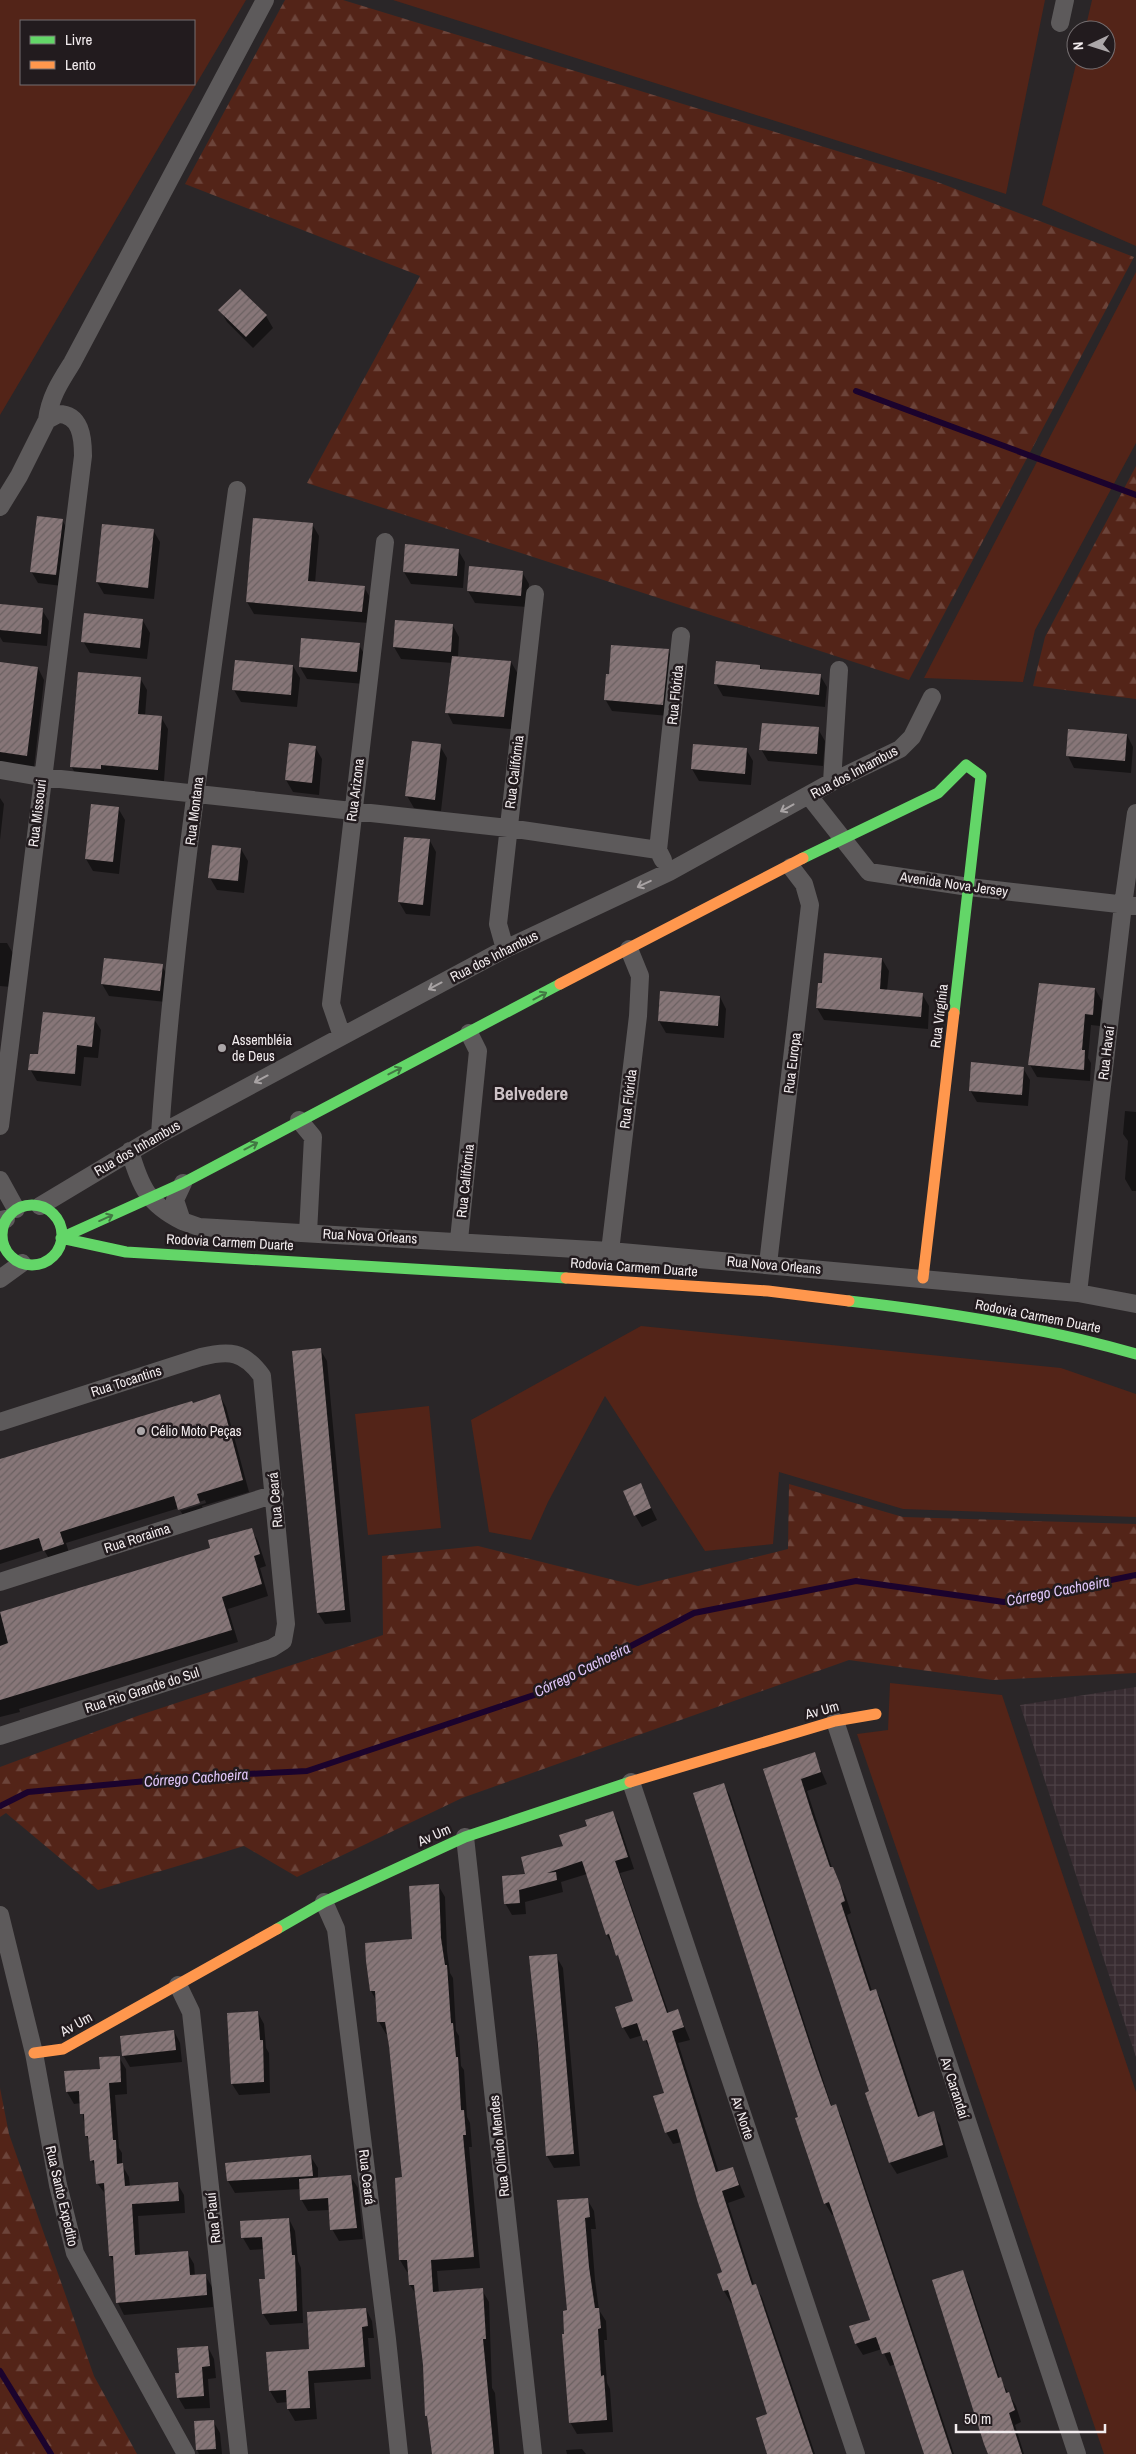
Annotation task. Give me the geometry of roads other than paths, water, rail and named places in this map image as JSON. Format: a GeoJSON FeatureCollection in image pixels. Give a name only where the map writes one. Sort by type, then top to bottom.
{"type":"FeatureCollection","features":[{"type":"Feature","properties":{"kind":"street"},"geometry":{"type":"LineString","coordinates":[[0,507],[47,420],[51,397],[72,362],[265,0]]}},
{"type":"Feature","properties":{"kind":"street"},"geometry":{"type":"LineString","coordinates":[[1060,23],[1065,0]]}},
{"type":"Feature","properties":{"kind":"street","name":"Rua Missouri"},"geometry":{"type":"LineString","coordinates":[[0,1126],[83,456],[81,432],[78,425],[69,416],[58,414],[47,420]]}},
{"type":"Feature","properties":{"kind":"street","name":"Rua Montana"},"geometry":{"type":"LineString","coordinates":[[160,1134],[164,1073],[195,794],[236,490]]}},
{"type":"Feature","properties":{"kind":"street","name":"Rua Arizona"},"geometry":{"type":"LineString","coordinates":[[342,1036],[331,1004],[385,542]]}},
{"type":"Feature","properties":{"kind":"street","name":"Rua Califórnia"},"geometry":{"type":"LineString","coordinates":[[505,949],[498,924],[535,594]]}},
{"type":"Feature","properties":{"kind":"street","name":"Rua Flórida"},"geometry":{"type":"LineString","coordinates":[[658,850],[681,636]]}},
{"type":"Feature","properties":{"kind":"street"},"geometry":{"type":"LineString","coordinates":[[832,782],[839,670]]}},
{"type":"Feature","properties":{"kind":"street","name":"Rua dos Inhambus"},"geometry":{"type":"LineString","coordinates":[[40,1206],[160,1134],[505,949],[669,872],[832,782],[900,749],[912,738],[932,697]]}},
{"type":"Feature","properties":{"kind":"street","name":"Rua Virgínia"},"geometry":{"type":"LineString","coordinates":[[842,838],[938,793],[966,765],[982,776],[923,1278]]}},
{"type":"Feature","properties":{"kind":"street"},"geometry":{"type":"LineString","coordinates":[[0,770],[42,777],[508,828],[658,850],[669,872]]}},
{"type":"Feature","properties":{"kind":"street","name":"Avenida Nova Jersey"},"geometry":{"type":"LineString","coordinates":[[809,796],[869,872],[969,887],[1130,905]]}},
{"type":"Feature","properties":{"kind":"street","name":"Rua Havaí"},"geometry":{"type":"LineString","coordinates":[[1078,1293],[1130,905],[1136,813]]}},
{"type":"Feature","properties":{"kind":"street"},"geometry":{"type":"LineString","coordinates":[[61,1238],[184,1183],[300,1120],[791,867],[842,838]]}},
{"type":"Feature","properties":{"kind":"street","name":"Rua Europa"},"geometry":{"type":"LineString","coordinates":[[768,1264],[810,905],[804,884],[791,867]]}},
{"type":"Feature","properties":{"kind":"street","name":"Rua Flórida"},"geometry":{"type":"LineString","coordinates":[[610,1251],[638,1016],[640,976],[630,949]]}},
{"type":"Feature","properties":{"kind":"street","name":"Rua Califórnia"},"geometry":{"type":"LineString","coordinates":[[459,1240],[478,1051],[469,1034]]}},
{"type":"Feature","properties":{"kind":"street"},"geometry":{"type":"LineString","coordinates":[[300,1120],[313,1137],[308,1233]]}},
{"type":"Feature","properties":{"kind":"street"},"geometry":{"type":"LineString","coordinates":[[130,1151],[138,1178],[150,1199]]}},
{"type":"Feature","properties":{"kind":"street"},"geometry":{"type":"LineString","coordinates":[[0,1180],[5,1222],[4,1245],[11,1258],[36,1265],[49,1260],[68,1258]]}},
{"type":"Feature","properties":{"kind":"street"},"geometry":{"type":"LineString","coordinates":[[182,1221],[176,1200],[184,1183]]}},
{"type":"Feature","properties":{"kind":"street","name":"Rua Nova Orleans"},"geometry":{"type":"LineString","coordinates":[[150,1199],[163,1211],[182,1221],[200,1227],[459,1240],[610,1251],[1078,1293],[1136,1304]]}},
{"type":"Feature","properties":{"kind":"street"},"geometry":{"type":"LineString","coordinates":[[5,1222],[27,1205],[40,1206],[51,1212],[59,1222],[61,1238],[58,1249],[49,1260]]}},
{"type":"Feature","properties":{"kind":"street","name":"Rodovia Carmem Duarte"},"geometry":{"type":"LineString","coordinates":[[61,1238],[126,1252]]}},
{"type":"Feature","properties":{"kind":"street","name":"Rodovia Carmem Duarte"},"geometry":{"type":"LineString","coordinates":[[88,1256],[126,1252],[306,1261],[768,1291],[920,1309],[1098,1343],[1136,1354]]}},
{"type":"Feature","properties":{"kind":"street"},"geometry":{"type":"LineString","coordinates":[[0,1279],[11,1258]]}},
{"type":"Feature","properties":{"kind":"street","name":"Rua Tocantins"},"geometry":{"type":"LineString","coordinates":[[0,1422],[221,1352],[236,1354],[253,1362]]}},
{"type":"Feature","properties":{"kind":"street","name":"Rua Ceará"},"geometry":{"type":"LineString","coordinates":[[253,1362],[262,1376],[275,1494],[286,1624],[283,1641]]}},
{"type":"Feature","properties":{"kind":"street","name":"Rua Roraima"},"geometry":{"type":"LineString","coordinates":[[0,1582],[275,1494]]}},
{"type":"Feature","properties":{"kind":"street","name":"Rua Rio Grande do Sul"},"geometry":{"type":"LineString","coordinates":[[0,1736],[272,1648],[283,1641]]}},
{"type":"Feature","properties":{"kind":"street","name":"Av Um"},"geometry":{"type":"LineString","coordinates":[[34,2053],[62,2049],[324,1902],[465,1837],[631,1782],[834,1721],[876,1714]]}},
{"type":"Feature","properties":{"kind":"street","name":"Av Carandaí"},"geometry":{"type":"LineString","coordinates":[[834,1721],[1077,2454]]}},
{"type":"Feature","properties":{"kind":"street","name":"Av Norte"},"geometry":{"type":"LineString","coordinates":[[631,1782],[856,2454]]}},
{"type":"Feature","properties":{"kind":"street","name":"Rua Olindo Mendes"},"geometry":{"type":"LineString","coordinates":[[465,1837],[533,2454]]}},
{"type":"Feature","properties":{"kind":"street","name":"Rua Ceará"},"geometry":{"type":"LineString","coordinates":[[324,1902],[336,1930],[387,2339],[399,2454]]}},
{"type":"Feature","properties":{"kind":"street","name":"Rua Santo Expedito"},"geometry":{"type":"LineString","coordinates":[[0,1915],[34,2053],[58,2186],[76,2253],[186,2454]]}},
{"type":"Feature","properties":{"kind":"street","name":"Rua Piauí"},"geometry":{"type":"LineString","coordinates":[[178,1985],[191,2012],[239,2454]]}},
{"type":"Feature","properties":{"kind":"waterway"},"geometry":{"type":"LineString","coordinates":[[856,391],[1136,495]]}},
{"type":"Feature","properties":{"kind":"waterway","name":"Córrego Cachoeira"},"geometry":{"type":"LineString","coordinates":[[0,1806],[28,1792],[190,1777],[307,1771],[543,1692],[694,1613],[856,1581],[1004,1602],[1136,1575]]}},
{"type":"Feature","properties":{"kind":"waterway"},"geometry":{"type":"LineString","coordinates":[[0,2371],[51,2454]]}},
{"type":"Feature","properties":{"kind":"place","name":"Assembléia de Deus"},"geometry":{"type":"Point","coordinates":[222,1048]}},
{"type":"Feature","properties":{"kind":"place","name":"Célio Moto Peças"},"geometry":{"type":"Point","coordinates":[141,1431]}},
{"type":"Feature","properties":{"kind":"district","name":"Belvedere"},"geometry":{"type":"Point","coordinates":[531,1093]}}]}
